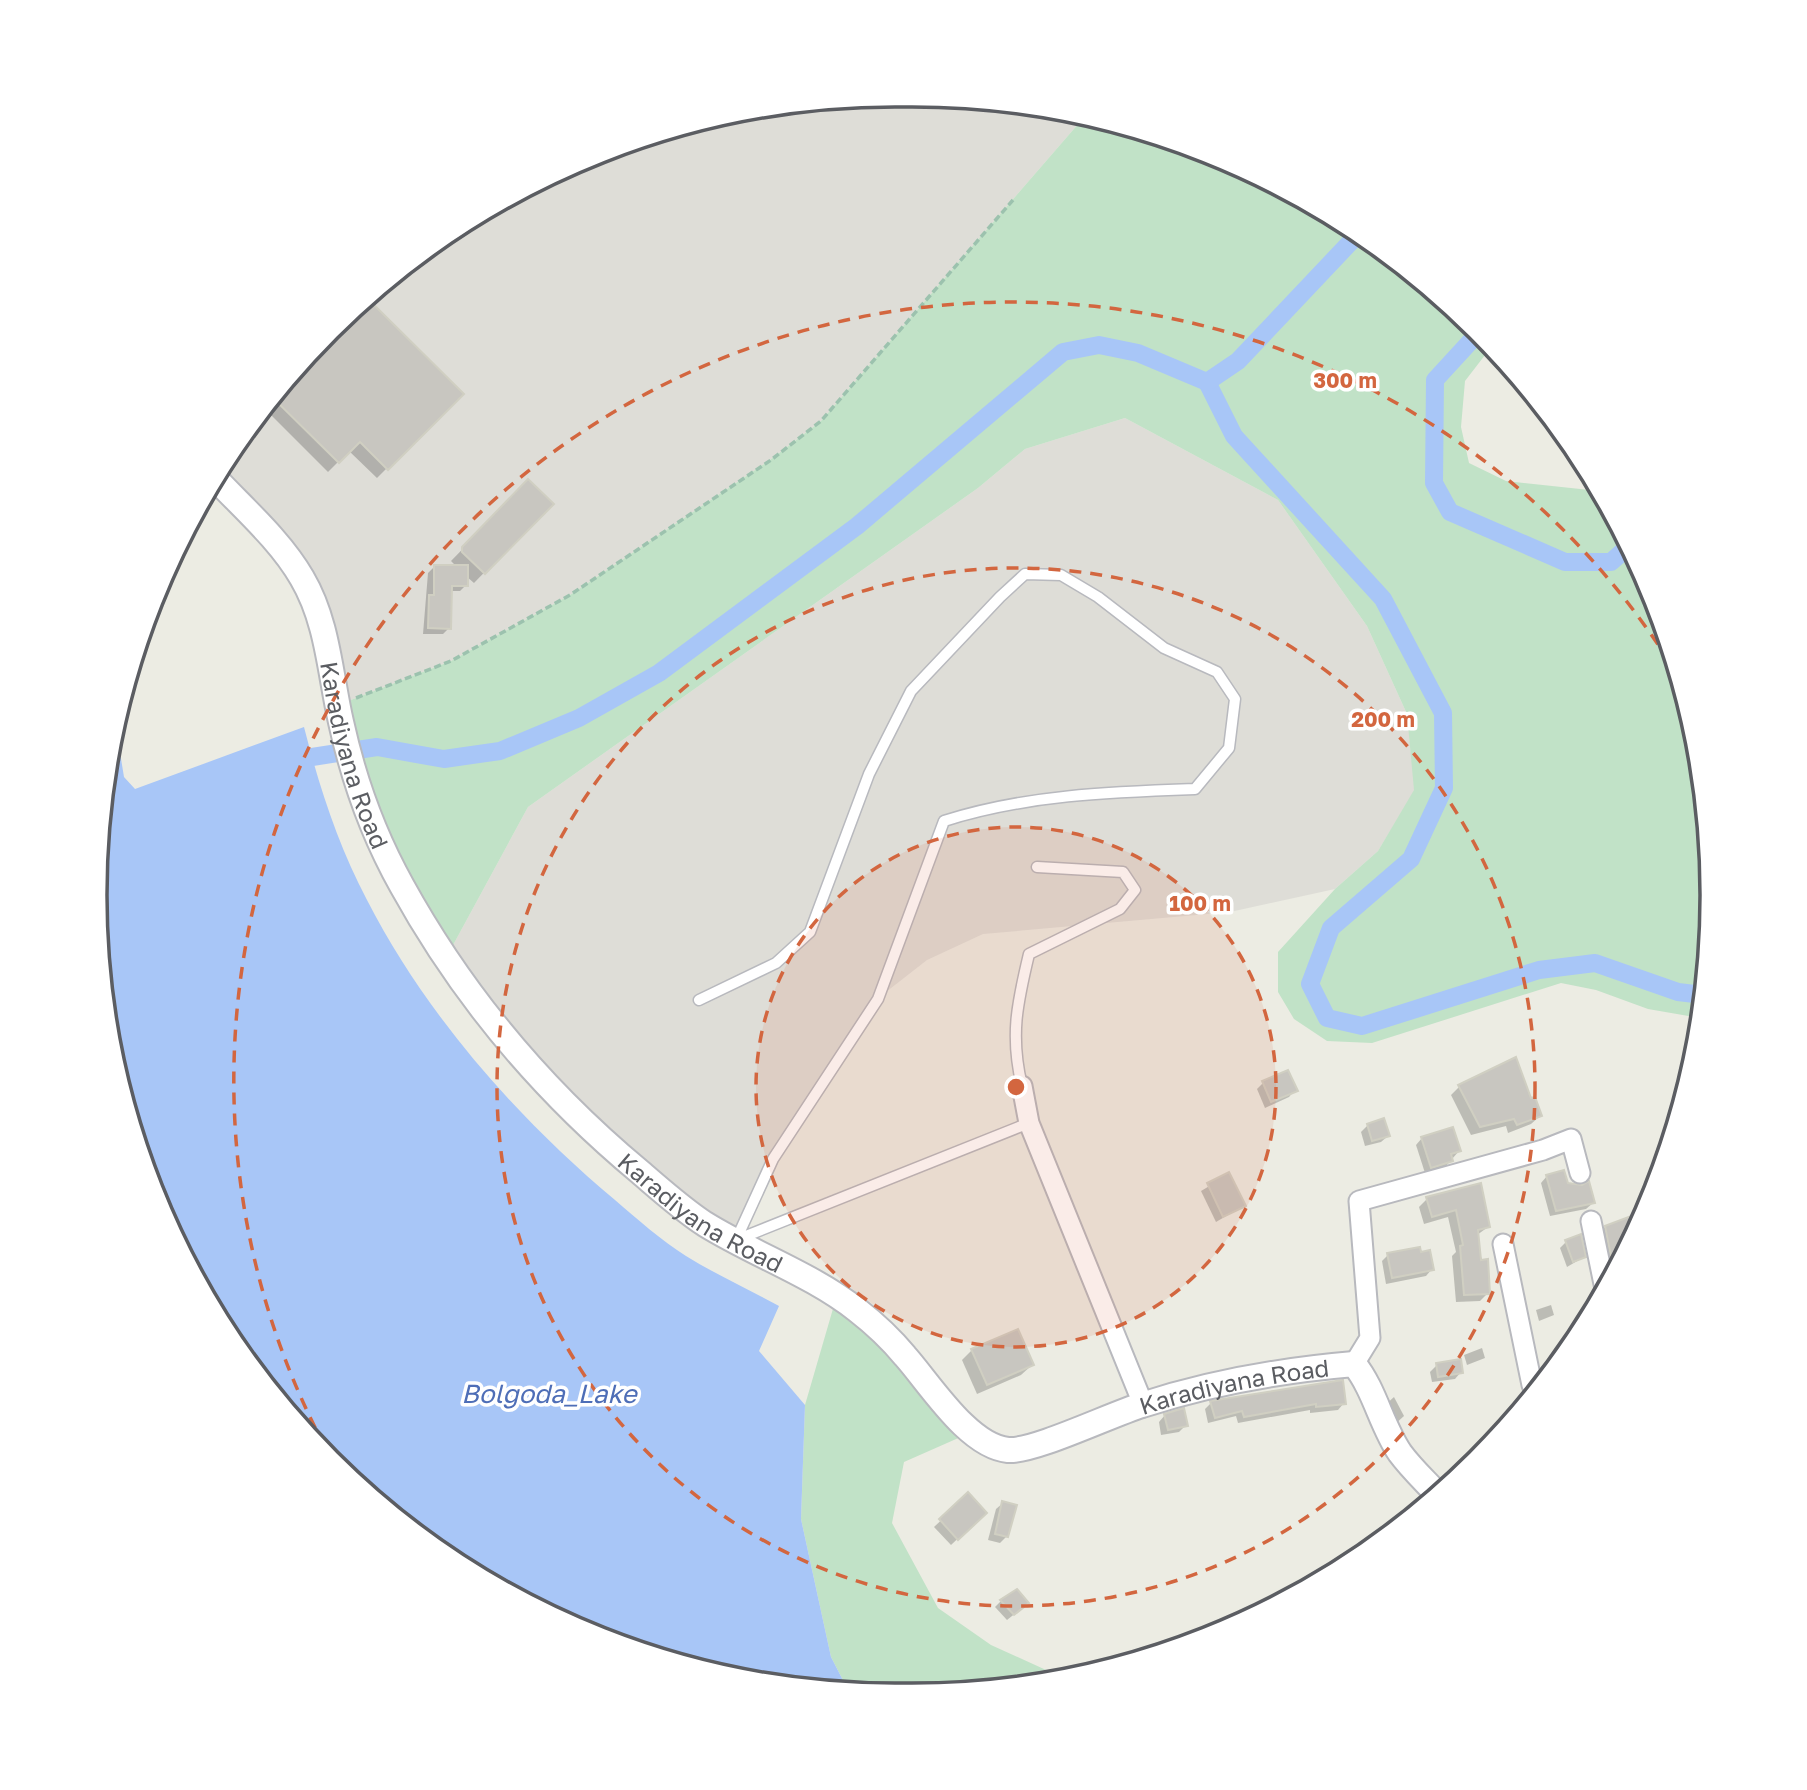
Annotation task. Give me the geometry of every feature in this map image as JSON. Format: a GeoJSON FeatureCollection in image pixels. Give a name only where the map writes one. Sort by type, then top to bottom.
{"type":"FeatureCollection","features":[{"type":"Feature","properties":{"kind":"street","name":"Karadiyana Road"},"geometry":{"type":"LineString","coordinates":[[222,485],[284,552],[302,577],[320,621],[332,664],[339,713],[355,775],[400,884],[446,958],[495,1025],[596,1135],[706,1224],[837,1295],[877,1326],[958,1418],[988,1444],[1009,1450],[1032,1445],[1143,1404],[1232,1382],[1354,1364],[1364,1377],[1374,1405],[1401,1453],[1432,1488]]}},
{"type":"Feature","properties":{"kind":"street"},"geometry":{"type":"LineString","coordinates":[[1022,1086],[1029,1123],[1143,1404]]}},
{"type":"Feature","properties":{"kind":"street"},"geometry":{"type":"LineString","coordinates":[[1354,1364],[1370,1338],[1359,1201],[1543,1150],[1571,1139],[1580,1173]]}},
{"type":"Feature","properties":{"kind":"street"},"geometry":{"type":"LineString","coordinates":[[1591,1222],[1602,1276]]}},
{"type":"Feature","properties":{"kind":"street"},"geometry":{"type":"LineString","coordinates":[[1503,1244],[1531,1382]]}},
{"type":"Feature","properties":{"kind":"lane"},"geometry":{"type":"LineString","coordinates":[[699,1000],[776,963],[810,932],[869,774],[911,691],[1025,574],[1060,575],[1088,592],[1164,648],[1217,672],[1235,699],[1229,748],[1195,789],[1091,792],[980,809],[944,821],[877,999],[773,1159],[736,1240]]}},
{"type":"Feature","properties":{"kind":"lane"},"geometry":{"type":"LineString","coordinates":[[1022,1086],[1014,1054],[1015,1012],[1029,954],[1120,909],[1135,890],[1123,872],[1037,867]]}},
{"type":"Feature","properties":{"kind":"lane"},"geometry":{"type":"LineString","coordinates":[[736,1240],[1029,1123]]}},
{"type":"Feature","properties":{"kind":"path"},"geometry":{"type":"LineString","coordinates":[[339,713],[451,662],[570,595],[771,460],[821,421],[1013,200]]}},
{"type":"Feature","properties":{"kind":"shaded area"},"geometry":{"type":"Polygon","coordinates":[[[843,108],[964,108],[1015,113],[1078,125],[821,421],[770,460],[570,595],[451,661],[338,705],[309,593],[222,486],[270,415],[302,375],[338,338],[375,302],[415,270],[501,212],[593,167],[642,149],[741,122],[792,113],[843,108]]]}},
{"type":"Feature","properties":{"kind":"shaded area"},"geometry":{"type":"Polygon","coordinates":[[[1125,418],[1278,500],[1367,626],[1407,714],[1415,790],[1378,851],[1335,889],[1230,912],[983,934],[927,960],[877,999],[773,1159],[736,1240],[659,1188],[446,958],[528,807],[978,488],[1025,449],[1125,418]]]}},
{"type":"Feature","properties":{"kind":"green space"},"geometry":{"type":"Polygon","coordinates":[[[1078,125],[1165,149],[1214,167],[1306,212],[1350,240],[1432,302],[1485,355],[1465,381],[1461,427],[1469,463],[1506,481],[1588,490],[1619,546],[1640,593],[1673,691],[1694,792],[1700,895],[1699,947],[1691,1016],[1648,1009],[1596,990],[1561,983],[1372,1043],[1327,1041],[1294,1019],[1278,992],[1278,952],[1335,889],[1378,851],[1414,790],[1407,714],[1367,626],[1278,500],[1125,418],[1025,449],[978,488],[528,807],[446,958],[400,884],[338,705],[451,661],[570,595],[770,460],[821,421],[1078,125]]]}},
{"type":"Feature","properties":{"kind":"green space"},"geometry":{"type":"Polygon","coordinates":[[[837,1295],[972,1432],[904,1462],[892,1523],[938,1608],[991,1645],[1048,1671],[964,1682],[844,1682],[831,1657],[801,1519],[805,1405],[837,1295]]]}},
{"type":"Feature","properties":{"kind":"water","name":"Bolgoda_Lake"},"geometry":{"type":"Polygon","coordinates":[[[304,727],[330,815],[367,900],[417,984],[476,1062],[543,1135],[649,1229],[697,1263],[779,1306],[759,1351],[805,1405],[801,1519],[831,1657],[844,1682],[792,1677],[691,1656],[593,1623],[546,1602],[457,1550],[375,1488],[302,1415],[270,1375],[212,1289],[188,1244],[167,1197],[134,1099],[113,998],[108,947],[108,843],[120,752],[124,777],[135,789],[304,727]]]}},
{"type":"Feature","properties":{"kind":"building"},"geometry":{"type":"Polygon","coordinates":[[[373,304],[464,394],[388,470],[360,442],[339,463],[279,404],[302,375],[373,304]]]}},
{"type":"Feature","properties":{"kind":"building"},"geometry":{"type":"Polygon","coordinates":[[[528,479],[554,504],[485,574],[462,552],[462,547],[528,479]]]}},
{"type":"Feature","properties":{"kind":"building"},"geometry":{"type":"Polygon","coordinates":[[[434,565],[468,565],[468,586],[452,586],[451,629],[428,628],[429,595],[434,595],[434,565]]]}},
{"type":"Feature","properties":{"kind":"building"},"geometry":{"type":"Polygon","coordinates":[[[1516,1057],[1531,1098],[1535,1097],[1542,1116],[1517,1125],[1514,1119],[1480,1127],[1458,1085],[1516,1057]]]}},
{"type":"Feature","properties":{"kind":"building"},"geometry":{"type":"Polygon","coordinates":[[[1288,1070],[1298,1091],[1271,1102],[1262,1081],[1288,1070]]]}},
{"type":"Feature","properties":{"kind":"building"},"geometry":{"type":"Polygon","coordinates":[[[1384,1118],[1390,1136],[1372,1141],[1367,1124],[1384,1118]]]}},
{"type":"Feature","properties":{"kind":"building"},"geometry":{"type":"Polygon","coordinates":[[[1453,1127],[1461,1151],[1451,1154],[1453,1161],[1431,1168],[1421,1137],[1453,1127]]]}},
{"type":"Feature","properties":{"kind":"building"},"geometry":{"type":"Polygon","coordinates":[[[1564,1170],[1568,1183],[1582,1185],[1589,1181],[1595,1203],[1556,1211],[1546,1175],[1564,1170]]]}},
{"type":"Feature","properties":{"kind":"building"},"geometry":{"type":"Polygon","coordinates":[[[1229,1172],[1246,1206],[1223,1217],[1207,1183],[1229,1172]]]}},
{"type":"Feature","properties":{"kind":"building"},"geometry":{"type":"Polygon","coordinates":[[[1481,1183],[1490,1227],[1478,1230],[1481,1260],[1488,1259],[1490,1294],[1464,1295],[1460,1246],[1463,1245],[1456,1210],[1432,1217],[1426,1197],[1481,1183]]]}},
{"type":"Feature","properties":{"kind":"building"},"geometry":{"type":"Polygon","coordinates":[[[1632,1216],[1611,1258],[1605,1226],[1632,1216]]]}},
{"type":"Feature","properties":{"kind":"building"},"geometry":{"type":"Polygon","coordinates":[[[1581,1234],[1586,1257],[1573,1262],[1565,1240],[1581,1234]]]}},
{"type":"Feature","properties":{"kind":"building"},"geometry":{"type":"Polygon","coordinates":[[[1420,1247],[1421,1252],[1430,1250],[1434,1270],[1392,1278],[1387,1253],[1420,1247]]]}},
{"type":"Feature","properties":{"kind":"building"},"geometry":{"type":"Polygon","coordinates":[[[1018,1329],[1034,1365],[987,1385],[971,1349],[1018,1329]]]}},
{"type":"Feature","properties":{"kind":"building"},"geometry":{"type":"Polygon","coordinates":[[[1461,1359],[1463,1373],[1438,1377],[1436,1363],[1461,1359]]]}},
{"type":"Feature","properties":{"kind":"building"},"geometry":{"type":"Polygon","coordinates":[[[1343,1380],[1346,1404],[1316,1407],[1316,1404],[1244,1417],[1242,1411],[1215,1418],[1210,1401],[1343,1380]]]}},
{"type":"Feature","properties":{"kind":"building"},"geometry":{"type":"Polygon","coordinates":[[[1184,1408],[1188,1426],[1168,1430],[1164,1414],[1184,1408]]]}},
{"type":"Feature","properties":{"kind":"building"},"geometry":{"type":"Polygon","coordinates":[[[968,1492],[987,1513],[958,1540],[939,1519],[968,1492]]]}},
{"type":"Feature","properties":{"kind":"building"},"geometry":{"type":"Polygon","coordinates":[[[1002,1501],[1017,1505],[1008,1537],[995,1534],[1002,1501]]]}},
{"type":"Feature","properties":{"kind":"building"},"geometry":{"type":"Polygon","coordinates":[[[1017,1589],[1029,1603],[1014,1615],[1000,1600],[1017,1589]]]}},
{"type":"Feature","properties":{"kind":"waterway"},"geometry":{"type":"LineString","coordinates":[[312,757],[377,747],[444,759],[500,751],[579,718],[659,673],[857,526],[1063,352],[1099,345],[1138,353],[1207,382],[1238,361],[1351,241]]}},
{"type":"Feature","properties":{"kind":"waterway"},"geometry":{"type":"LineString","coordinates":[[1471,340],[1435,380],[1434,483],[1450,512],[1565,562],[1611,562],[1622,552]]}},
{"type":"Feature","properties":{"kind":"waterway"},"geometry":{"type":"LineString","coordinates":[[1207,382],[1234,436],[1383,599],[1443,713],[1444,788],[1411,859],[1331,928],[1310,984],[1327,1018],[1362,1026],[1539,970],[1595,963],[1678,992],[1694,994]]}}]}
